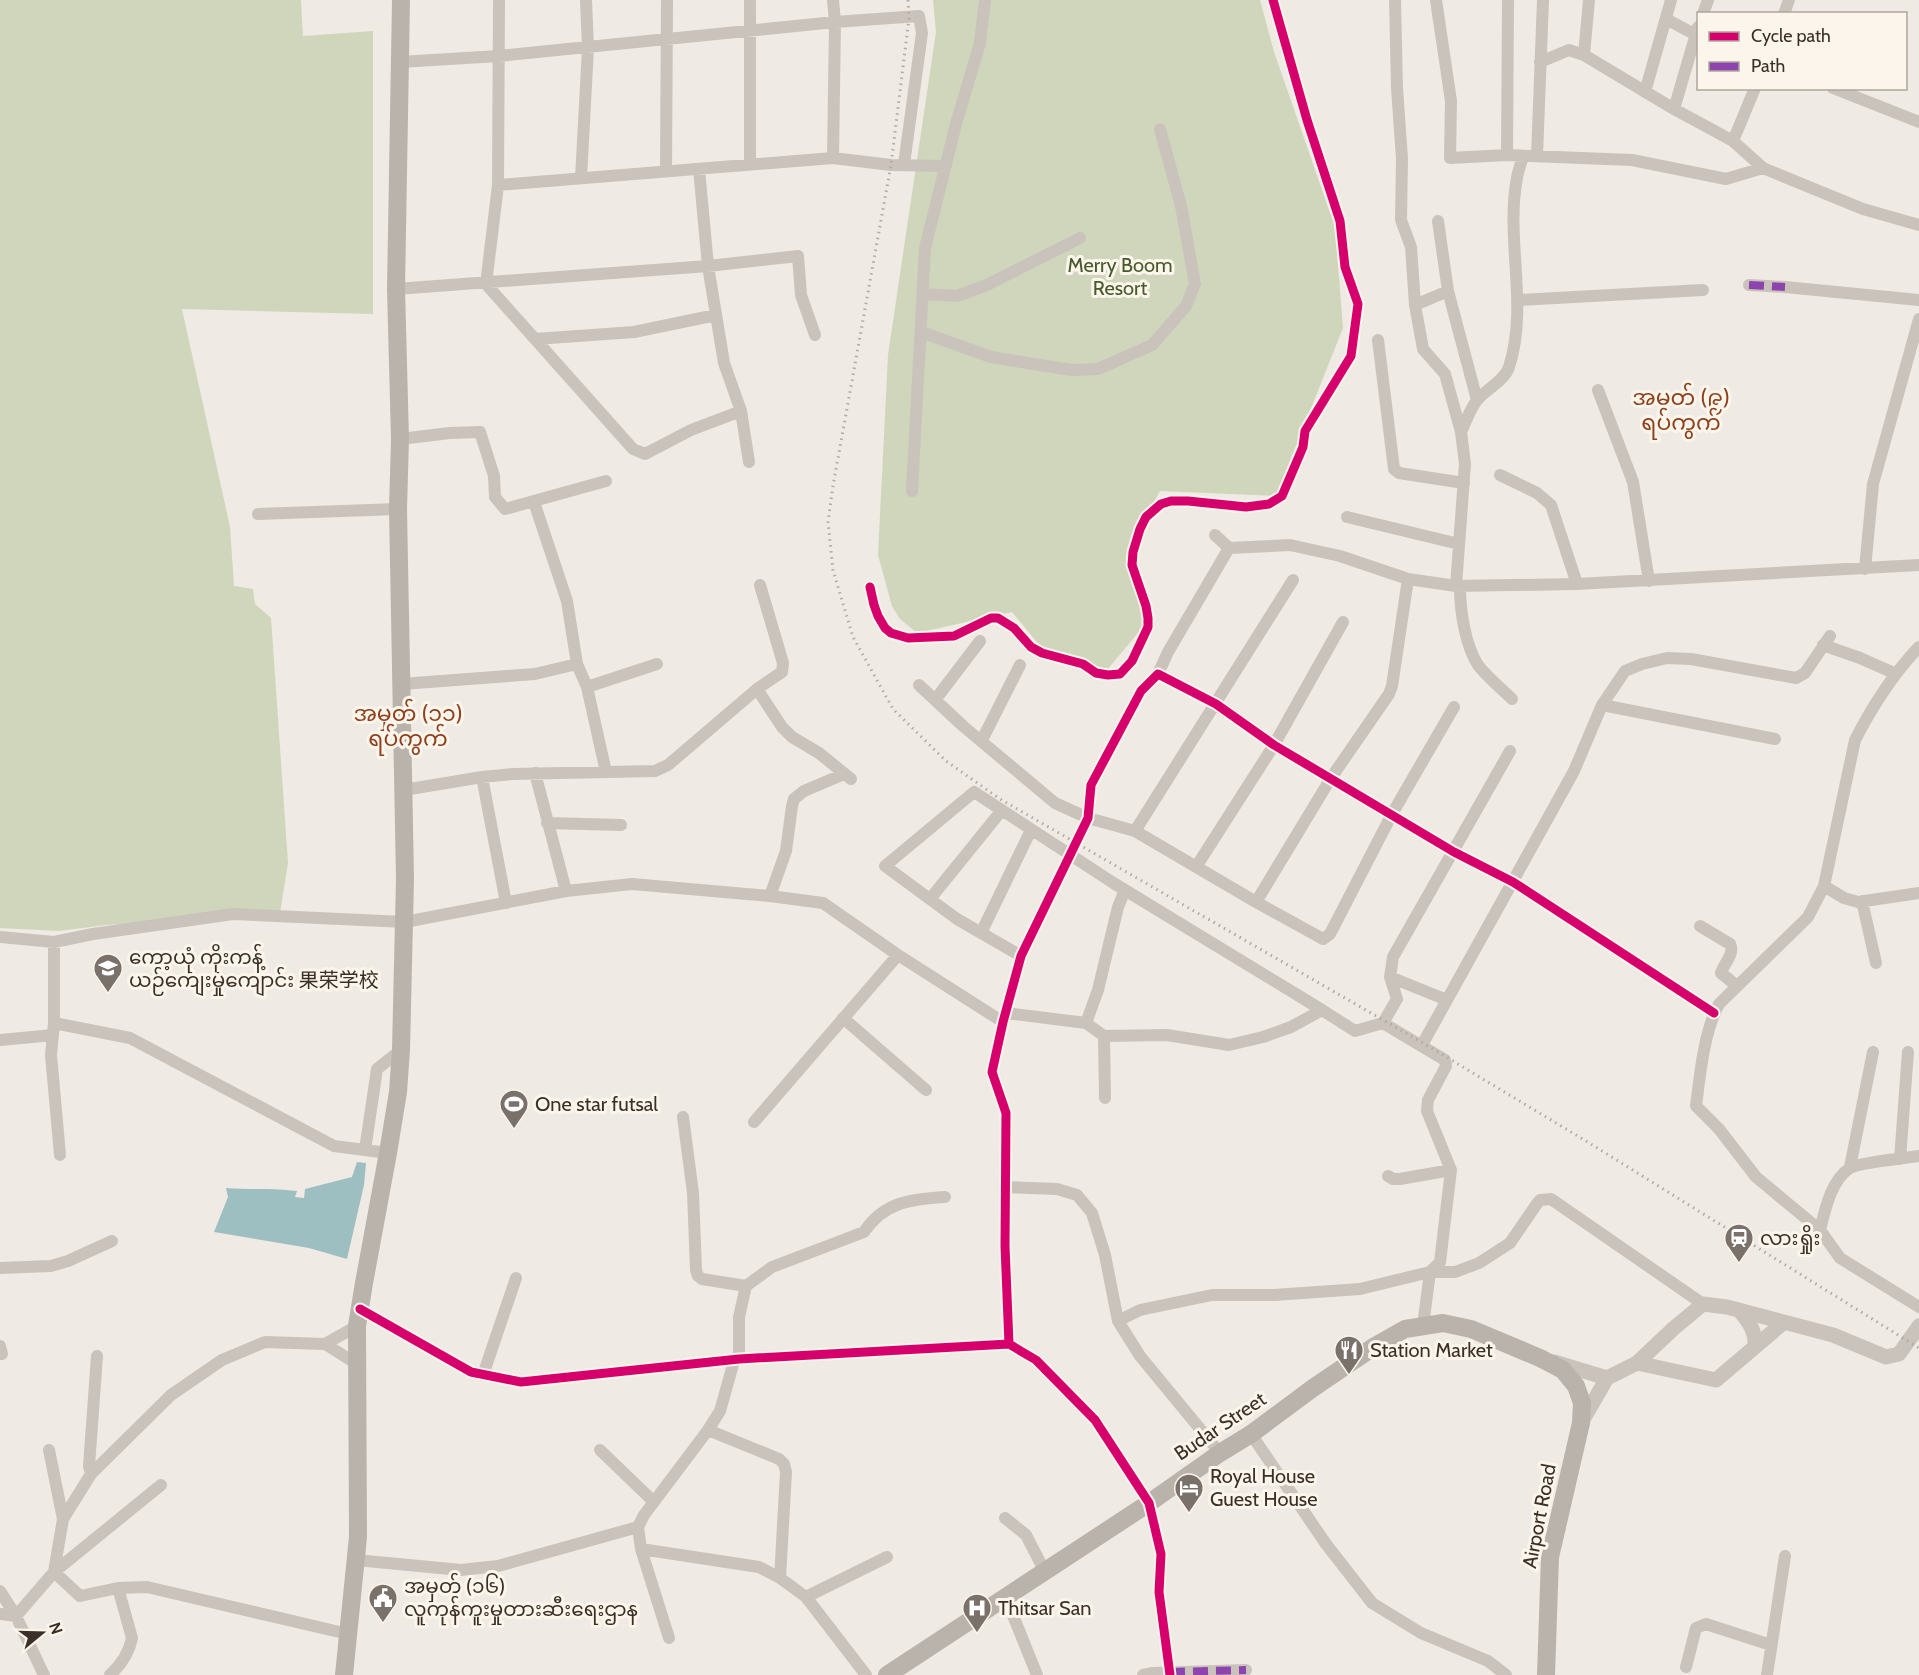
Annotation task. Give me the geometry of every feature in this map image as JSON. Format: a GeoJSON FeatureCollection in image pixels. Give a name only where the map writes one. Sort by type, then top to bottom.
{"type":"FeatureCollection","features":[{"type":"Feature","properties":{"kind":"main road"},"geometry":{"type":"LineString","coordinates":[[344,1675],[358,1536],[359,1318],[398,1092],[401,1050],[405,922],[398,509],[400,439],[396,289],[401,0]]}},
{"type":"Feature","properties":{"kind":"main road","name":"Budar Street"},"geometry":{"type":"LineString","coordinates":[[887,1675],[1149,1503],[1375,1346],[1405,1329],[1443,1323],[1471,1329],[1563,1370],[1576,1386],[1582,1403]]}},
{"type":"Feature","properties":{"kind":"main road","name":"Airport Road"},"geometry":{"type":"LineString","coordinates":[[1546,1675],[1550,1557],[1581,1423],[1582,1403]]}},
{"type":"Feature","properties":{"kind":"street"},"geometry":{"type":"LineString","coordinates":[[500,0],[498,185],[486,284],[633,449],[640,453],[645,454],[691,430],[741,411]]}},
{"type":"Feature","properties":{"kind":"street"},"geometry":{"type":"LineString","coordinates":[[581,178],[588,48],[586,0]]}},
{"type":"Feature","properties":{"kind":"street"},"geometry":{"type":"LineString","coordinates":[[666,171],[667,0]]}},
{"type":"Feature","properties":{"kind":"street"},"geometry":{"type":"LineString","coordinates":[[750,0],[750,164]]}},
{"type":"Feature","properties":{"kind":"street"},"geometry":{"type":"LineString","coordinates":[[833,0],[835,22],[833,158]]}},
{"type":"Feature","properties":{"kind":"street"},"geometry":{"type":"LineString","coordinates":[[912,491],[925,248],[980,43],[985,0]]}},
{"type":"Feature","properties":{"kind":"street"},"geometry":{"type":"LineString","coordinates":[[870,587],[878,616],[891,633],[908,638],[954,636],[991,618],[998,618],[1014,628],[1031,647],[1042,653],[1083,664],[1096,672],[1108,675],[1120,674],[1132,661],[1148,627],[1146,606],[1132,565],[1133,552],[1146,517],[1161,504],[1171,501],[1246,507],[1269,504],[1282,496],[1303,447],[1305,431],[1351,356],[1358,304],[1345,267],[1340,221],[1307,120],[1273,0]]}},
{"type":"Feature","properties":{"kind":"street"},"geometry":{"type":"LineString","coordinates":[[1395,0],[1397,88],[1402,159],[1401,220],[1411,247],[1414,305],[1424,349],[1445,374],[1461,432],[1465,464],[1459,544],[1460,608],[1471,651],[1479,665],[1512,699]]}},
{"type":"Feature","properties":{"kind":"street"},"geometry":{"type":"LineString","coordinates":[[1436,0],[1451,101],[1450,158],[1507,155],[1632,160],[1726,178],[1763,168]]}},
{"type":"Feature","properties":{"kind":"street"},"geometry":{"type":"LineString","coordinates":[[1507,155],[1508,0]]}},
{"type":"Feature","properties":{"kind":"street"},"geometry":{"type":"LineString","coordinates":[[1537,156],[1543,0]]}},
{"type":"Feature","properties":{"kind":"street"},"geometry":{"type":"LineString","coordinates":[[1584,55],[1589,0]]}},
{"type":"Feature","properties":{"kind":"street"},"geometry":{"type":"LineString","coordinates":[[1646,92],[1671,0]]}},
{"type":"Feature","properties":{"kind":"street"},"geometry":{"type":"LineString","coordinates":[[400,62],[499,56],[835,22],[918,16],[922,33],[904,164]]}},
{"type":"Feature","properties":{"kind":"street"},"geometry":{"type":"LineString","coordinates":[[1666,19],[1697,32]]}},
{"type":"Feature","properties":{"kind":"street"},"geometry":{"type":"LineString","coordinates":[[1674,109],[1697,35]]}},
{"type":"Feature","properties":{"kind":"street"},"geometry":{"type":"LineString","coordinates":[[1540,62],[1569,50],[1584,55],[1733,141],[1763,168],[1863,209],[1919,225]]}},
{"type":"Feature","properties":{"kind":"street"},"geometry":{"type":"LineString","coordinates":[[1733,141],[1754,90]]}},
{"type":"Feature","properties":{"kind":"street"},"geometry":{"type":"LineString","coordinates":[[1838,90],[1919,122]]}},
{"type":"Feature","properties":{"kind":"street"},"geometry":{"type":"LineString","coordinates":[[921,332],[991,357],[1071,370],[1098,369],[1152,345],[1186,306],[1195,284],[1181,206],[1160,129]]}},
{"type":"Feature","properties":{"kind":"street"},"geometry":{"type":"LineString","coordinates":[[1461,432],[1477,400],[1509,369],[1516,337],[1518,300],[1514,212],[1517,179],[1523,156]]}},
{"type":"Feature","properties":{"kind":"street"},"geometry":{"type":"LineString","coordinates":[[498,185],[833,158],[891,165],[946,166]]}},
{"type":"Feature","properties":{"kind":"street"},"geometry":{"type":"LineString","coordinates":[[699,169],[708,266],[724,363],[741,411],[749,462]]}},
{"type":"Feature","properties":{"kind":"street"},"geometry":{"type":"LineString","coordinates":[[1438,221],[1448,291],[1477,400]]}},
{"type":"Feature","properties":{"kind":"street"},"geometry":{"type":"LineString","coordinates":[[923,294],[957,296],[987,285],[1080,238]]}},
{"type":"Feature","properties":{"kind":"street"},"geometry":{"type":"LineString","coordinates":[[396,289],[708,266],[798,256],[801,295],[815,335]]}},
{"type":"Feature","properties":{"kind":"street"},"geometry":{"type":"LineString","coordinates":[[1749,285],[1785,286],[1919,300]]}},
{"type":"Feature","properties":{"kind":"street"},"geometry":{"type":"LineString","coordinates":[[1518,300],[1703,290]]}},
{"type":"Feature","properties":{"kind":"street"},"geometry":{"type":"LineString","coordinates":[[1414,305],[1448,291]]}},
{"type":"Feature","properties":{"kind":"street"},"geometry":{"type":"LineString","coordinates":[[536,339],[634,332],[716,315]]}},
{"type":"Feature","properties":{"kind":"street"},"geometry":{"type":"LineString","coordinates":[[1865,569],[1873,484],[1919,320]]}},
{"type":"Feature","properties":{"kind":"street"},"geometry":{"type":"LineString","coordinates":[[1378,340],[1394,469],[1399,473],[1464,483]]}},
{"type":"Feature","properties":{"kind":"street"},"geometry":{"type":"LineString","coordinates":[[1598,390],[1633,482],[1649,581]]}},
{"type":"Feature","properties":{"kind":"street"},"geometry":{"type":"LineString","coordinates":[[400,439],[480,432],[494,476],[495,497],[505,509],[606,481]]}},
{"type":"Feature","properties":{"kind":"street"},"geometry":{"type":"LineString","coordinates":[[1500,475],[1537,493],[1551,505],[1577,584]]}},
{"type":"Feature","properties":{"kind":"street"},"geometry":{"type":"LineString","coordinates":[[534,502],[567,600],[577,664],[587,687],[606,772]]}},
{"type":"Feature","properties":{"kind":"street"},"geometry":{"type":"LineString","coordinates":[[258,514],[398,509]]}},
{"type":"Feature","properties":{"kind":"street"},"geometry":{"type":"LineString","coordinates":[[1347,517],[1459,544]]}},
{"type":"Feature","properties":{"kind":"street"},"geometry":{"type":"LineString","coordinates":[[1215,535],[1229,548],[1290,545],[1340,556],[1408,579],[1458,586],[1649,581],[1919,565]]}},
{"type":"Feature","properties":{"kind":"street"},"geometry":{"type":"LineString","coordinates":[[1009,1344],[1005,1246],[1006,1113],[992,1072],[1021,956],[1088,818],[1091,785],[1142,691],[1158,674],[1168,652],[1229,548]]}},
{"type":"Feature","properties":{"kind":"street"},"geometry":{"type":"LineString","coordinates":[[1256,902],[1331,778],[1389,694],[1408,579]]}},
{"type":"Feature","properties":{"kind":"street"},"geometry":{"type":"LineString","coordinates":[[1135,831],[1293,580]]}},
{"type":"Feature","properties":{"kind":"street"},"geometry":{"type":"LineString","coordinates":[[404,790],[482,777],[535,773],[655,771],[668,765],[757,689],[783,672],[783,663],[760,585]]}},
{"type":"Feature","properties":{"kind":"street"},"geometry":{"type":"LineString","coordinates":[[1196,867],[1274,745],[1343,622]]}},
{"type":"Feature","properties":{"kind":"street"},"geometry":{"type":"LineString","coordinates":[[1422,1045],[1574,771],[1602,705],[1625,671],[1667,658],[1691,659],[1796,678],[1805,673],[1826,640],[1896,674]]}},
{"type":"Feature","properties":{"kind":"street"},"geometry":{"type":"LineString","coordinates":[[935,700],[980,641]]}},
{"type":"Feature","properties":{"kind":"street"},"geometry":{"type":"LineString","coordinates":[[1919,647],[1896,674],[1862,725],[1855,740],[1824,886],[1808,916],[1719,1004],[1714,1013],[1702,1063],[1696,1106],[1719,1129],[1756,1177],[1820,1230],[1840,1258],[1919,1307]]}},
{"type":"Feature","properties":{"kind":"street"},"geometry":{"type":"LineString","coordinates":[[402,684],[535,674],[577,664]]}},
{"type":"Feature","properties":{"kind":"street"},"geometry":{"type":"LineString","coordinates":[[587,687],[657,664]]}},
{"type":"Feature","properties":{"kind":"street"},"geometry":{"type":"LineString","coordinates":[[982,740],[1020,665]]}},
{"type":"Feature","properties":{"kind":"street"},"geometry":{"type":"LineString","coordinates":[[1158,674],[1216,704],[1274,745],[1454,852],[1513,882],[1714,1013]]}},
{"type":"Feature","properties":{"kind":"street"},"geometry":{"type":"LineString","coordinates":[[919,685],[1055,804],[1088,818],[1135,831],[1323,939],[1330,934],[1392,814],[1454,707]]}},
{"type":"Feature","properties":{"kind":"street"},"geometry":{"type":"LineString","coordinates":[[757,689],[782,727],[792,737],[807,745],[848,776],[804,791],[794,799],[786,851],[770,896]]}},
{"type":"Feature","properties":{"kind":"street"},"geometry":{"type":"LineString","coordinates":[[1602,705],[1775,739]]}},
{"type":"Feature","properties":{"kind":"street"},"geometry":{"type":"LineString","coordinates":[[1021,956],[957,920],[885,866],[974,792],[1125,890],[1355,1031],[1383,1023],[1397,999],[1390,976],[1393,957],[1510,751]]}},
{"type":"Feature","properties":{"kind":"street"},"geometry":{"type":"LineString","coordinates":[[535,773],[566,891]]}},
{"type":"Feature","properties":{"kind":"street"},"geometry":{"type":"LineString","coordinates":[[482,777],[506,903]]}},
{"type":"Feature","properties":{"kind":"street"},"geometry":{"type":"LineString","coordinates":[[930,899],[1002,810]]}},
{"type":"Feature","properties":{"kind":"street"},"geometry":{"type":"LineString","coordinates":[[547,823],[621,825]]}},
{"type":"Feature","properties":{"kind":"street"},"geometry":{"type":"LineString","coordinates":[[981,933],[1031,830]]}},
{"type":"Feature","properties":{"kind":"street"},"geometry":{"type":"LineString","coordinates":[[0,937],[54,942],[93,934],[233,914],[405,922],[566,891],[632,884],[823,903],[898,955],[1005,1018],[1086,1023],[1104,1036],[1167,1035],[1229,1045],[1291,1027],[1322,1010]]}},
{"type":"Feature","properties":{"kind":"street"},"geometry":{"type":"LineString","coordinates":[[1824,886],[1844,898],[1862,901],[1919,893]]}},
{"type":"Feature","properties":{"kind":"street"},"geometry":{"type":"LineString","coordinates":[[1086,1023],[1098,990],[1118,907],[1125,890]]}},
{"type":"Feature","properties":{"kind":"street"},"geometry":{"type":"LineString","coordinates":[[1862,901],[1876,963]]}},
{"type":"Feature","properties":{"kind":"street"},"geometry":{"type":"LineString","coordinates":[[1700,926],[1732,947],[1721,973],[1737,986]]}},
{"type":"Feature","properties":{"kind":"street"},"geometry":{"type":"LineString","coordinates":[[54,942],[51,1055],[60,1155]]}},
{"type":"Feature","properties":{"kind":"street"},"geometry":{"type":"LineString","coordinates":[[754,1122],[898,955]]}},
{"type":"Feature","properties":{"kind":"street"},"geometry":{"type":"LineString","coordinates":[[1390,976],[1447,1000]]}},
{"type":"Feature","properties":{"kind":"street"},"geometry":{"type":"LineString","coordinates":[[843,1018],[926,1090]]}},
{"type":"Feature","properties":{"kind":"street"},"geometry":{"type":"LineString","coordinates":[[1383,1023],[1445,1060],[1446,1066],[1428,1100],[1427,1111],[1451,1170],[1440,1262],[1430,1272],[1423,1326]]}},
{"type":"Feature","properties":{"kind":"street"},"geometry":{"type":"LineString","coordinates":[[0,1040],[53,1029],[130,1038],[334,1146],[388,1153]]}},
{"type":"Feature","properties":{"kind":"street"},"geometry":{"type":"LineString","coordinates":[[1104,1036],[1105,1098]]}},
{"type":"Feature","properties":{"kind":"street"},"geometry":{"type":"LineString","coordinates":[[365,1150],[377,1069],[401,1050]]}},
{"type":"Feature","properties":{"kind":"street"},"geometry":{"type":"LineString","coordinates":[[1820,1230],[1826,1204],[1838,1181],[1850,1167],[1873,1052]]}},
{"type":"Feature","properties":{"kind":"street"},"geometry":{"type":"LineString","coordinates":[[1900,1159],[1908,1052]]}},
{"type":"Feature","properties":{"kind":"street"},"geometry":{"type":"LineString","coordinates":[[683,1117],[693,1193],[698,1276],[702,1279],[746,1286]]}},
{"type":"Feature","properties":{"kind":"street"},"geometry":{"type":"LineString","coordinates":[[1850,1167],[1919,1156]]}},
{"type":"Feature","properties":{"kind":"street"},"geometry":{"type":"LineString","coordinates":[[1388,1176],[1392,1179],[1400,1179],[1451,1170]]}},
{"type":"Feature","properties":{"kind":"street"},"geometry":{"type":"LineString","coordinates":[[1005,1186],[1056,1189],[1077,1195],[1092,1213],[1106,1255],[1118,1321],[1140,1356],[1220,1453]]}},
{"type":"Feature","properties":{"kind":"street"},"geometry":{"type":"LineString","coordinates":[[669,1638],[641,1549],[638,1527],[644,1515],[720,1411],[737,1360],[739,1317],[746,1286],[771,1267],[864,1232],[883,1210],[916,1198],[945,1197]]}},
{"type":"Feature","properties":{"kind":"street"},"geometry":{"type":"LineString","coordinates":[[1118,1321],[1140,1310],[1212,1294],[1274,1295],[1360,1289],[1430,1272],[1455,1272],[1479,1263],[1510,1243],[1540,1200],[1551,1199],[1703,1304],[1739,1310],[1833,1335],[1886,1357],[1899,1354],[1919,1326]]}},
{"type":"Feature","properties":{"kind":"street"},"geometry":{"type":"LineString","coordinates":[[0,1268],[51,1266],[68,1261],[112,1241]]}},
{"type":"Feature","properties":{"kind":"street"},"geometry":{"type":"LineString","coordinates":[[483,1375],[516,1278]]}},
{"type":"Feature","properties":{"kind":"street"},"geometry":{"type":"LineString","coordinates":[[1581,1423],[1607,1378],[1637,1364],[1703,1304]]}},
{"type":"Feature","properties":{"kind":"street"},"geometry":{"type":"LineString","coordinates":[[1739,1310],[1754,1331],[1755,1347]]}},
{"type":"Feature","properties":{"kind":"street"},"geometry":{"type":"LineString","coordinates":[[325,1344],[359,1318],[471,1371],[521,1382],[737,1360],[1009,1344],[1036,1360],[1095,1420],[1149,1503],[1161,1554],[1160,1592],[1170,1674]]}},
{"type":"Feature","properties":{"kind":"street"},"geometry":{"type":"LineString","coordinates":[[1637,1364],[1716,1380],[1783,1323]]}},
{"type":"Feature","properties":{"kind":"street"},"geometry":{"type":"LineString","coordinates":[[63,1519],[91,1474],[171,1395],[222,1360],[265,1342],[325,1344],[357,1364]]}},
{"type":"Feature","properties":{"kind":"street"},"geometry":{"type":"LineString","coordinates":[[91,1474],[89,1466],[97,1356]]}},
{"type":"Feature","properties":{"kind":"street"},"geometry":{"type":"LineString","coordinates":[[1540,1358],[1607,1378]]}},
{"type":"Feature","properties":{"kind":"street"},"geometry":{"type":"LineString","coordinates":[[708,1430],[784,1464],[786,1472],[780,1578]]}},
{"type":"Feature","properties":{"kind":"street"},"geometry":{"type":"LineString","coordinates":[[1251,1434],[1326,1544],[1372,1603],[1421,1633],[1488,1661],[1506,1675]]}},
{"type":"Feature","properties":{"kind":"street"},"geometry":{"type":"LineString","coordinates":[[49,1450],[63,1519],[54,1572]]}},
{"type":"Feature","properties":{"kind":"street"},"geometry":{"type":"LineString","coordinates":[[600,1450],[654,1502]]}},
{"type":"Feature","properties":{"kind":"street"},"geometry":{"type":"LineString","coordinates":[[16,1616],[54,1572],[161,1485]]}},
{"type":"Feature","properties":{"kind":"street"},"geometry":{"type":"LineString","coordinates":[[1005,1518],[1026,1535],[1045,1572]]}},
{"type":"Feature","properties":{"kind":"street"},"geometry":{"type":"LineString","coordinates":[[356,1560],[461,1570],[498,1566],[638,1527]]}},
{"type":"Feature","properties":{"kind":"street"},"geometry":{"type":"LineString","coordinates":[[641,1549],[759,1567],[780,1578],[806,1597],[866,1675]]}},
{"type":"Feature","properties":{"kind":"street"},"geometry":{"type":"LineString","coordinates":[[1767,1675],[1785,1556]]}},
{"type":"Feature","properties":{"kind":"street"},"geometry":{"type":"LineString","coordinates":[[806,1597],[886,1557]]}},
{"type":"Feature","properties":{"kind":"street"},"geometry":{"type":"LineString","coordinates":[[54,1572],[80,1596],[118,1588],[147,1587],[348,1634]]}},
{"type":"Feature","properties":{"kind":"street"},"geometry":{"type":"LineString","coordinates":[[110,1675],[122,1663],[132,1638],[118,1588]]}},
{"type":"Feature","properties":{"kind":"street"},"geometry":{"type":"LineString","coordinates":[[0,1591],[16,1616],[44,1675]]}},
{"type":"Feature","properties":{"kind":"street"},"geometry":{"type":"LineString","coordinates":[[1006,1598],[1037,1675]]}},
{"type":"Feature","properties":{"kind":"street"},"geometry":{"type":"LineString","coordinates":[[0,1614],[16,1616]]}},
{"type":"Feature","properties":{"kind":"street"},"geometry":{"type":"LineString","coordinates":[[1686,1667],[1696,1628],[1699,1625],[1706,1624],[1771,1645]]}},
{"type":"Feature","properties":{"kind":"street"},"geometry":{"type":"LineString","coordinates":[[1143,1675],[1246,1670]]}},
{"type":"Feature","properties":{"kind":"green space"},"geometry":{"type":"Polygon","coordinates":[[[0,0],[301,0],[303,36],[373,31],[373,314],[182,309],[230,527],[234,586],[253,589],[255,604],[271,618],[288,863],[280,913],[106,925],[59,931],[0,928],[0,0]]]}},
{"type":"Feature","properties":{"kind":"green space","name":"Merry Boom Resort"},"geometry":{"type":"Polygon","coordinates":[[[933,0],[1260,0],[1274,52],[1335,227],[1343,328],[1276,496],[1160,491],[1136,535],[1143,627],[1107,670],[1041,647],[1012,612],[917,633],[900,619],[892,606],[878,555],[888,355],[936,32],[933,0]]]}},
{"type":"Feature","properties":{"kind":"water"},"geometry":{"type":"Polygon","coordinates":[[[357,1162],[366,1163],[364,1185],[347,1259],[309,1248],[214,1232],[228,1197],[226,1188],[297,1191],[295,1197],[304,1198],[305,1189],[352,1177],[357,1162]]]}},
{"type":"Feature","properties":{"kind":"railway"},"geometry":{"type":"LineString","coordinates":[[908,0],[909,18],[891,165],[828,522],[833,570],[853,637],[893,709],[946,761],[1000,799],[1423,1043],[1586,1141],[1919,1348]]}},
{"type":"Feature","properties":{"kind":"marked path"},"geometry":{"type":"LineString","coordinates":[[1749,285],[1785,287]]}},
{"type":"Feature","properties":{"kind":"marked path"},"geometry":{"type":"LineString","coordinates":[[1170,1672],[1246,1670]]}},
{"type":"Feature","properties":{"kind":"cycle path"},"geometry":{"type":"LineString","coordinates":[[870,587],[878,616],[891,633],[908,638],[954,636],[991,618],[998,618],[1014,628],[1031,647],[1042,653],[1083,664],[1096,673],[1120,674],[1132,661],[1148,627],[1146,606],[1132,565],[1133,552],[1146,517],[1161,504],[1171,501],[1246,507],[1269,504],[1282,496],[1303,447],[1305,431],[1351,356],[1358,304],[1345,267],[1340,221],[1307,120],[1273,0]]}},
{"type":"Feature","properties":{"kind":"cycle path"},"geometry":{"type":"LineString","coordinates":[[1009,1344],[1005,1246],[1006,1113],[992,1072],[1003,1022],[1021,956],[1088,818],[1091,785],[1141,691],[1158,674],[1216,704],[1274,745],[1454,852],[1513,882],[1714,1013]]}},
{"type":"Feature","properties":{"kind":"cycle path"},"geometry":{"type":"LineString","coordinates":[[360,1309],[471,1372],[521,1382],[739,1359],[1009,1344],[1036,1360],[1095,1420],[1149,1503],[1161,1554],[1159,1592],[1170,1675]]}},
{"type":"Feature","properties":{"kind":"place","name":"ကော့ယုံ ကိုးကန့် ယဉ်ကျေးမှုကျောင်း 果荣学校"},"geometry":{"type":"Point","coordinates":[108,994]}},
{"type":"Feature","properties":{"kind":"place","name":"One star futsal"},"geometry":{"type":"Point","coordinates":[514,1130]}},
{"type":"Feature","properties":{"kind":"place","name":"လားရှိုး"},"geometry":{"type":"Point","coordinates":[1739,1264]}},
{"type":"Feature","properties":{"kind":"place","name":"Station Market"},"geometry":{"type":"Point","coordinates":[1349,1376]}},
{"type":"Feature","properties":{"kind":"place","name":"Royal House Guest House"},"geometry":{"type":"Point","coordinates":[1189,1514]}},
{"type":"Feature","properties":{"kind":"place","name":"အမှတ် (၁၆) လူကုန်ကူးမှုတားဆီးရေးဌာန"},"geometry":{"type":"Point","coordinates":[383,1624]}},
{"type":"Feature","properties":{"kind":"place","name":"Thitsar San"},"geometry":{"type":"Point","coordinates":[977,1634]}},
{"type":"Feature","properties":{"kind":"district","name":"အမှတ် (၉) ရပ်ကွက်"},"geometry":{"type":"Point","coordinates":[1681,410]}},
{"type":"Feature","properties":{"kind":"district","name":"အမှတ် (၁၁) ရပ်ကွက်"},"geometry":{"type":"Point","coordinates":[408,726]}}]}
